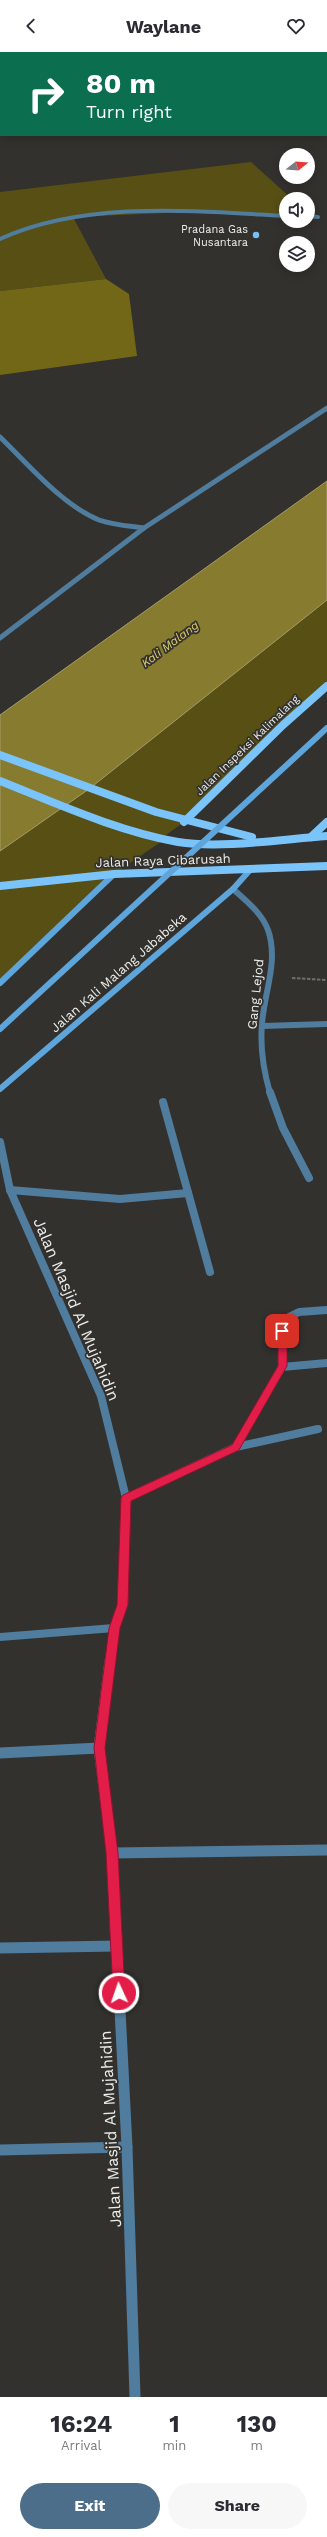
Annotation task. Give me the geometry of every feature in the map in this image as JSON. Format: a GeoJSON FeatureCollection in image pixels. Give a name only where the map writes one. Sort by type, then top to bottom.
{"type":"FeatureCollection","features":[{"type":"Feature","properties":{"kind":"main road","name":"Jalan Inspeksi Kalimalang"},"geometry":{"type":"LineString","coordinates":[[184,822],[283,725],[327,686]]}},
{"type":"Feature","properties":{"kind":"main road"},"geometry":{"type":"LineString","coordinates":[[0,1029],[327,728]]}},
{"type":"Feature","properties":{"kind":"main road","name":"Jalan Raya Cibarusah"},"geometry":{"type":"LineString","coordinates":[[0,755],[136,807],[184,822],[256,838],[274,839]]}},
{"type":"Feature","properties":{"kind":"main road","name":"Jalan Raya Cibarusah"},"geometry":{"type":"LineString","coordinates":[[0,781],[113,825],[178,842],[223,843],[327,836]]}},
{"type":"Feature","properties":{"kind":"main road"},"geometry":{"type":"LineString","coordinates":[[311,837],[327,822]]}},
{"type":"Feature","properties":{"kind":"main road","name":"Jalan Raya Cibarusah"},"geometry":{"type":"LineString","coordinates":[[0,886],[114,874],[327,866]]}},
{"type":"Feature","properties":{"kind":"main road","name":"Jalan Kali Malang Jababeka"},"geometry":{"type":"LineString","coordinates":[[0,1089],[233,889],[250,870]]}},
{"type":"Feature","properties":{"kind":"main road"},"geometry":{"type":"LineString","coordinates":[[0,983],[114,874]]}},
{"type":"Feature","properties":{"kind":"street"},"geometry":{"type":"LineString","coordinates":[[0,239],[45,221],[74,216],[185,211],[279,216]]}},
{"type":"Feature","properties":{"kind":"street"},"geometry":{"type":"LineString","coordinates":[[0,638],[144,528],[327,408]]}},
{"type":"Feature","properties":{"kind":"street"},"geometry":{"type":"LineString","coordinates":[[0,437],[56,489],[94,517],[118,524],[144,528]]}},
{"type":"Feature","properties":{"kind":"street","name":"Gang Lejod"},"geometry":{"type":"LineString","coordinates":[[233,889],[255,909],[268,931],[273,961],[268,976],[262,1026],[266,1075],[280,1125],[310,1178]]}},
{"type":"Feature","properties":{"kind":"street"},"geometry":{"type":"LineString","coordinates":[[262,1026],[327,1024]]}},
{"type":"Feature","properties":{"kind":"street"},"geometry":{"type":"LineString","coordinates":[[163,1102],[210,1272]]}},
{"type":"Feature","properties":{"kind":"street","name":"Jalan Masjid Al Mujahidin"},"geometry":{"type":"LineString","coordinates":[[0,1142],[10,1190],[101,1396],[126,1498],[123,1605],[114,1628],[99,1748],[112,1853],[127,2147],[135,2397]]}},
{"type":"Feature","properties":{"kind":"street"},"geometry":{"type":"LineString","coordinates":[[10,1190],[120,1199],[188,1193]]}},
{"type":"Feature","properties":{"kind":"street"},"geometry":{"type":"LineString","coordinates":[[236,1447],[282,1366],[282,1331],[290,1317],[299,1312],[327,1310]]}},
{"type":"Feature","properties":{"kind":"street"},"geometry":{"type":"LineString","coordinates":[[282,1366],[327,1363]]}},
{"type":"Feature","properties":{"kind":"street"},"geometry":{"type":"LineString","coordinates":[[126,1498],[236,1447],[318,1429]]}},
{"type":"Feature","properties":{"kind":"street"},"geometry":{"type":"LineString","coordinates":[[0,1637],[114,1628]]}},
{"type":"Feature","properties":{"kind":"street"},"geometry":{"type":"LineString","coordinates":[[0,1753],[99,1748]]}},
{"type":"Feature","properties":{"kind":"street"},"geometry":{"type":"LineString","coordinates":[[112,1853],[327,1850]]}},
{"type":"Feature","properties":{"kind":"street"},"geometry":{"type":"LineString","coordinates":[[0,1948],[117,1946]]}},
{"type":"Feature","properties":{"kind":"street"},"geometry":{"type":"LineString","coordinates":[[0,2150],[127,2147]]}},
{"type":"Feature","properties":{"kind":"path"},"geometry":{"type":"LineString","coordinates":[[268,976],[327,980]]}},
{"type":"Feature","properties":{"kind":"shaded area"},"geometry":{"type":"Polygon","coordinates":[[[251,162],[284,192],[279,192],[279,215],[190,212],[73,217],[106,279],[0,291],[0,192],[251,162]]]}},
{"type":"Feature","properties":{"kind":"shaded area"},"geometry":{"type":"Polygon","coordinates":[[[106,279],[129,294],[137,356],[0,375],[0,291],[106,279]]]}},
{"type":"Feature","properties":{"kind":"shaded area"},"geometry":{"type":"Polygon","coordinates":[[[327,600],[327,686],[184,822],[162,838],[165,839],[114,874],[0,983],[0,755],[304,618],[327,600]]]}},
{"type":"Feature","properties":{"kind":"water","name":"Kali Malang"},"geometry":{"type":"Polygon","coordinates":[[[327,481],[327,600],[89,789],[0,851],[0,715],[327,481]]]}},
{"type":"Feature","properties":{"kind":"place","name":"Pradana Gas Nusantara"},"geometry":{"type":"Point","coordinates":[256,235]}},
{"type":"Feature","properties":{"kind":"route"},"geometry":{"type":"LineString","coordinates":[[119,1993],[112,1853],[99,1748],[114,1628],[123,1605],[126,1498],[236,1447],[282,1366],[282,1331]]}}]}
